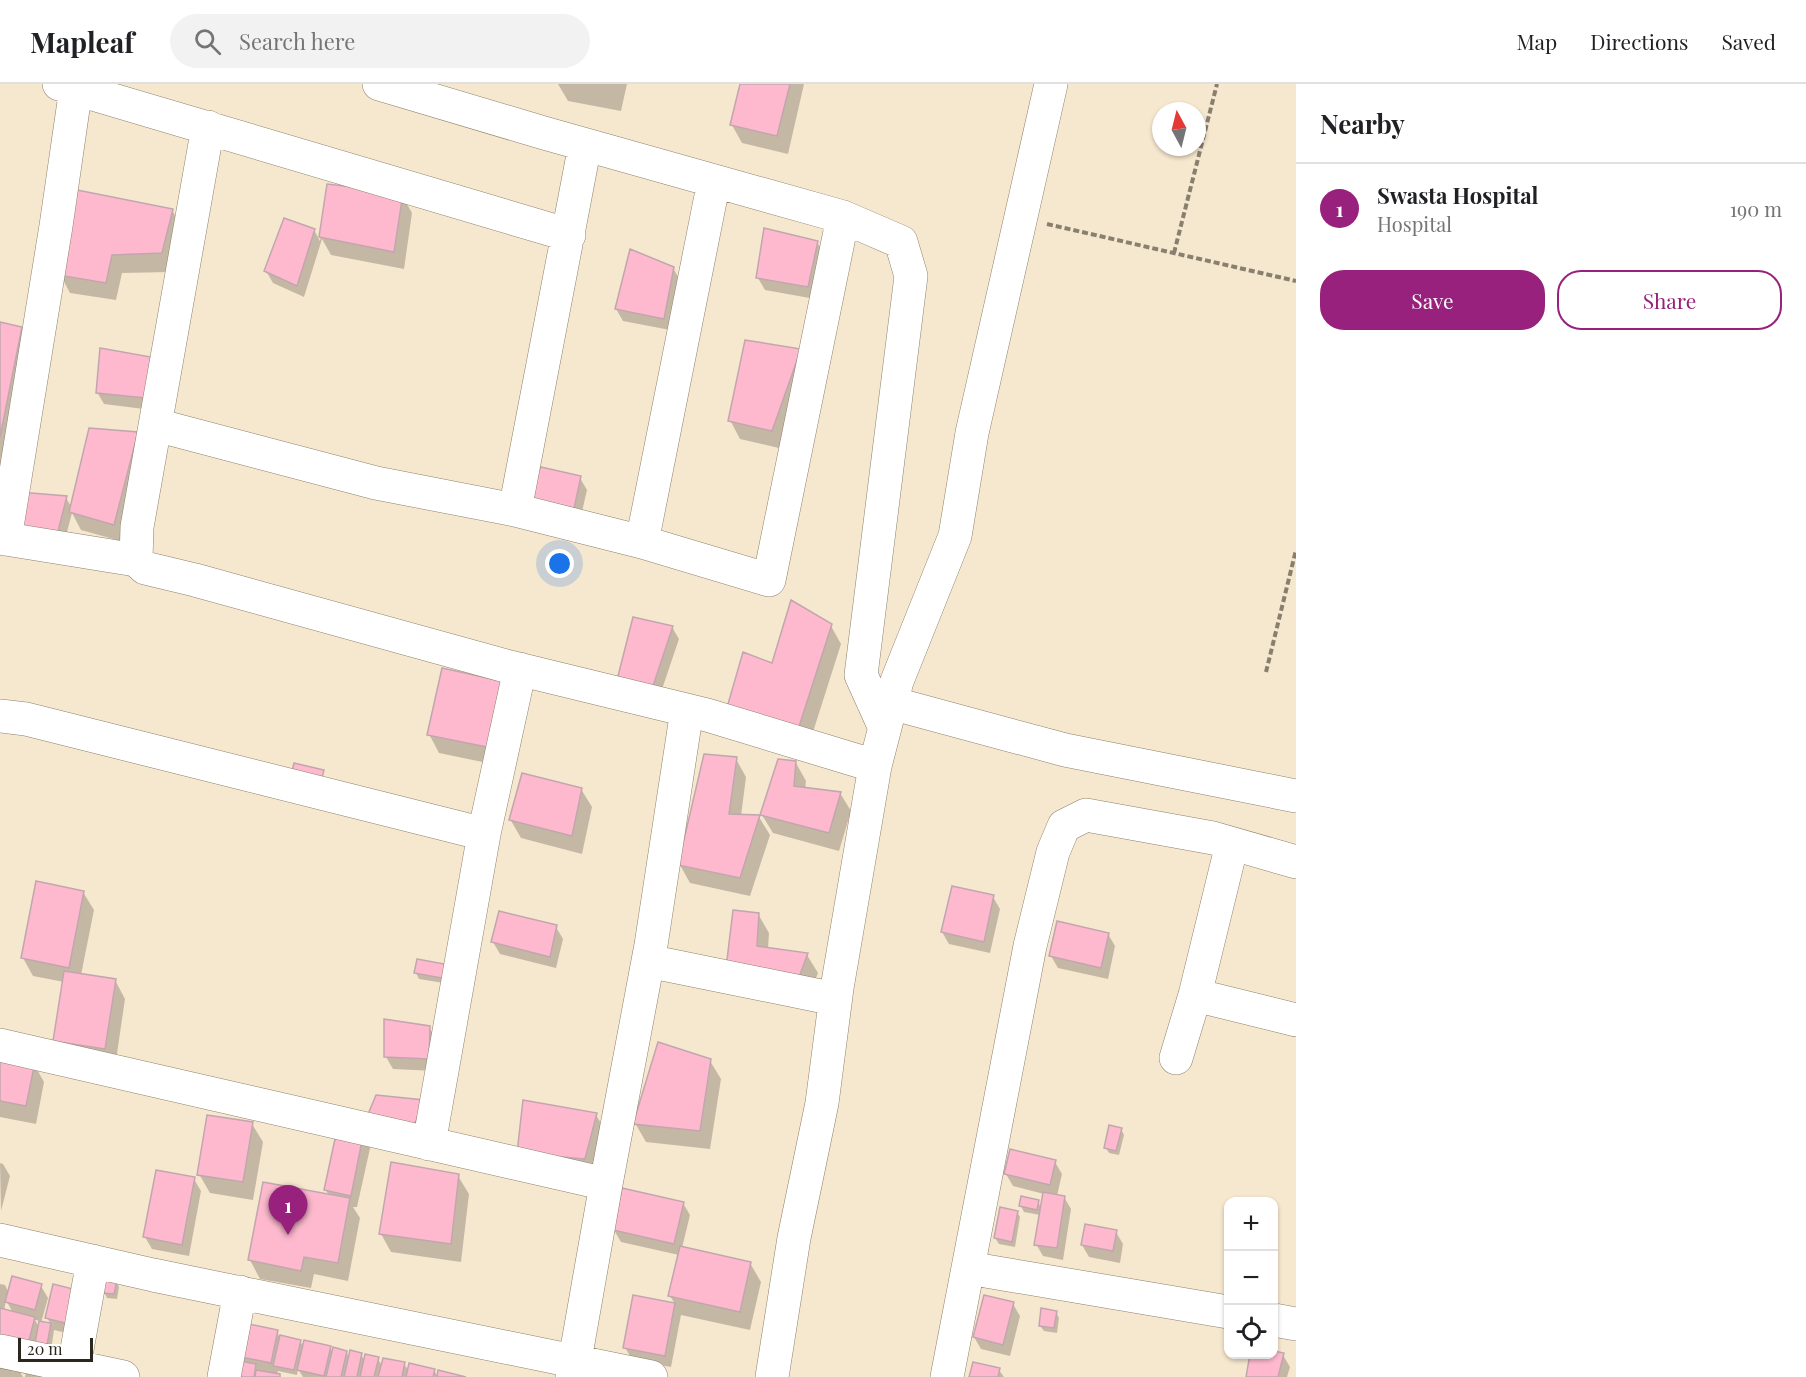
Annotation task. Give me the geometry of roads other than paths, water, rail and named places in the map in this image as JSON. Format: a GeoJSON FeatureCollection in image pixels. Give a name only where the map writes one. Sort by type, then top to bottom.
{"type":"FeatureCollection","features":[{"type":"Feature","properties":{"kind":"street"},"geometry":{"type":"LineString","coordinates":[[379,84],[585,145],[843,217],[901,242],[911,276],[861,675],[888,714],[1296,796]]}},
{"type":"Feature","properties":{"kind":"street"},"geometry":{"type":"LineString","coordinates":[[772,1377],[794,1238],[822,1103],[835,999],[875,766],[897,681],[955,536],[972,433],[1051,84]]}},
{"type":"Feature","properties":{"kind":"street"},"geometry":{"type":"LineString","coordinates":[[568,235],[68,86],[3,539],[136,560],[146,568],[520,669],[687,710],[875,766]]}},
{"type":"Feature","properties":{"kind":"street"},"geometry":{"type":"LineString","coordinates":[[136,560],[137,527],[208,127]]}},
{"type":"Feature","properties":{"kind":"street"},"geometry":{"type":"LineString","coordinates":[[515,510],[585,145]]}},
{"type":"Feature","properties":{"kind":"street"},"geometry":{"type":"LineString","coordinates":[[642,542],[714,181]]}},
{"type":"Feature","properties":{"kind":"street"},"geometry":{"type":"LineString","coordinates":[[156,425],[376,483],[515,510],[642,542],[768,579],[843,217]]}},
{"type":"Feature","properties":{"kind":"street"},"geometry":{"type":"LineString","coordinates":[[429,1144],[484,834],[520,669]]}},
{"type":"Feature","properties":{"kind":"street"},"geometry":{"type":"LineString","coordinates":[[573,1369],[648,960],[687,710]]}},
{"type":"Feature","properties":{"kind":"street"},"geometry":{"type":"LineString","coordinates":[[0,716],[26,719],[484,834]]}},
{"type":"Feature","properties":{"kind":"street"},"geometry":{"type":"LineString","coordinates":[[947,1377],[1030,946],[1053,852],[1064,826],[1086,815],[1213,838],[1296,862]]}},
{"type":"Feature","properties":{"kind":"street"},"geometry":{"type":"LineString","coordinates":[[1176,1058],[1195,995],[1232,844]]}},
{"type":"Feature","properties":{"kind":"street"},"geometry":{"type":"LineString","coordinates":[[648,960],[835,999]]}},
{"type":"Feature","properties":{"kind":"street"},"geometry":{"type":"LineString","coordinates":[[1195,995],[1296,1020]]}},
{"type":"Feature","properties":{"kind":"street"},"geometry":{"type":"LineString","coordinates":[[0,1046],[606,1184]]}},
{"type":"Feature","properties":{"kind":"street"},"geometry":{"type":"LineString","coordinates":[[0,1240],[240,1292],[573,1369],[651,1377]]}},
{"type":"Feature","properties":{"kind":"street"},"geometry":{"type":"LineString","coordinates":[[73,1372],[93,1261]]}},
{"type":"Feature","properties":{"kind":"street"},"geometry":{"type":"LineString","coordinates":[[968,1268],[1224,1311]]}},
{"type":"Feature","properties":{"kind":"street"},"geometry":{"type":"LineString","coordinates":[[224,1377],[240,1292]]}},
{"type":"Feature","properties":{"kind":"street"},"geometry":{"type":"LineString","coordinates":[[1278,1321],[1296,1324]]}},
{"type":"Feature","properties":{"kind":"street"},"geometry":{"type":"LineString","coordinates":[[0,1351],[73,1372],[123,1377]]}},
{"type":"Feature","properties":{"kind":"place","name":"Swasta Hospital"},"geometry":{"type":"Point","coordinates":[288,1235]}}]}
